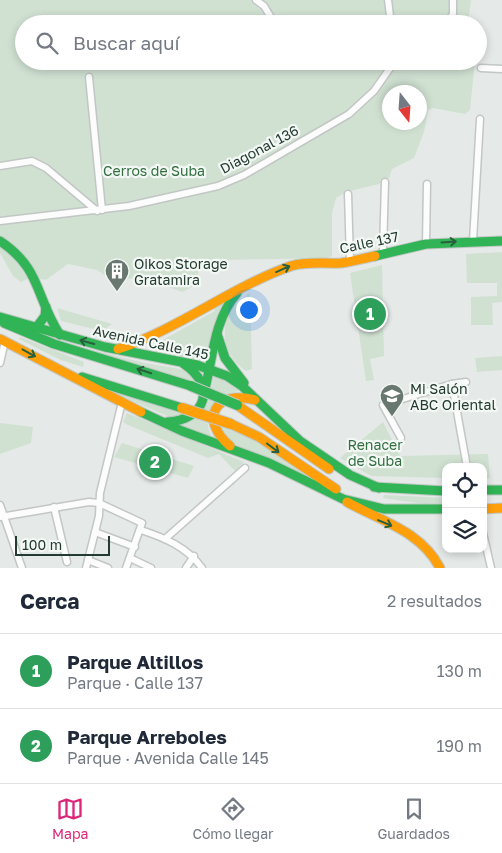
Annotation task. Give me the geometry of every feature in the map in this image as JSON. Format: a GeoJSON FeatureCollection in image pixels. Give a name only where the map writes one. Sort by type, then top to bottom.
{"type":"FeatureCollection","features":[{"type":"Feature","properties":{"kind":"main road"},"geometry":{"type":"LineString","coordinates":[[0,241],[15,251],[30,268],[60,335]]}},
{"type":"Feature","properties":{"kind":"main road","name":"Calle 137"},"geometry":{"type":"LineString","coordinates":[[115,350],[148,339],[246,287],[297,264],[350,261],[383,252],[426,244],[502,241]]}},
{"type":"Feature","properties":{"kind":"main road","name":"Calle 137"},"geometry":{"type":"LineString","coordinates":[[160,420],[175,423],[189,419],[199,408],[211,369],[217,334],[224,310],[232,298],[246,287]]}},
{"type":"Feature","properties":{"kind":"main road"},"geometry":{"type":"LineString","coordinates":[[36,328],[46,316],[46,307]]}},
{"type":"Feature","properties":{"kind":"main road","name":"Avenida Calle 145"},"geometry":{"type":"LineString","coordinates":[[0,317],[115,350],[211,369],[242,386],[292,434],[324,458],[350,475],[379,488]]}},
{"type":"Feature","properties":{"kind":"main road","name":"Avenida Calle 145"},"geometry":{"type":"LineString","coordinates":[[0,322],[54,344],[191,386],[238,405],[329,469],[357,482],[379,488],[442,491]]}},
{"type":"Feature","properties":{"kind":"main road"},"geometry":{"type":"LineString","coordinates":[[217,334],[225,358],[258,400]]}},
{"type":"Feature","properties":{"kind":"main road"},"geometry":{"type":"LineString","coordinates":[[148,339],[148,350],[155,358]]}},
{"type":"Feature","properties":{"kind":"main road"},"geometry":{"type":"LineString","coordinates":[[3,340],[160,420],[204,440],[249,456],[343,499],[368,515],[419,540],[430,550],[440,568]]}},
{"type":"Feature","properties":{"kind":"main road"},"geometry":{"type":"LineString","coordinates":[[169,360],[182,363],[196,372],[201,380],[204,394]]}},
{"type":"Feature","properties":{"kind":"main road"},"geometry":{"type":"LineString","coordinates":[[57,369],[231,424],[253,434],[305,471],[345,493],[379,504],[426,509]]}},
{"type":"Feature","properties":{"kind":"main road"},"geometry":{"type":"LineString","coordinates":[[249,456],[218,437],[212,425],[213,415],[222,400],[234,396],[258,400]]}},
{"type":"Feature","properties":{"kind":"main road"},"geometry":{"type":"LineString","coordinates":[[487,490],[502,490]]}},
{"type":"Feature","properties":{"kind":"main road"},"geometry":{"type":"LineString","coordinates":[[343,499],[384,509],[442,509]]}},
{"type":"Feature","properties":{"kind":"main road"},"geometry":{"type":"LineString","coordinates":[[487,509],[502,508]]}},
{"type":"Feature","properties":{"kind":"street"},"geometry":{"type":"LineString","coordinates":[[256,0],[264,6],[270,15]]}},
{"type":"Feature","properties":{"kind":"street"},"geometry":{"type":"LineString","coordinates":[[388,0],[390,15]]}},
{"type":"Feature","properties":{"kind":"street"},"geometry":{"type":"LineString","coordinates":[[452,15],[454,0]]}},
{"type":"Feature","properties":{"kind":"street"},"geometry":{"type":"LineString","coordinates":[[487,68],[502,69]]}},
{"type":"Feature","properties":{"kind":"street","name":"Diagonal 136"},"geometry":{"type":"LineString","coordinates":[[0,221],[100,210],[218,186],[244,175],[350,114],[374,91],[388,70]]}},
{"type":"Feature","properties":{"kind":"street"},"geometry":{"type":"LineString","coordinates":[[89,78],[100,210]]}},
{"type":"Feature","properties":{"kind":"street"},"geometry":{"type":"LineString","coordinates":[[473,241],[480,119]]}},
{"type":"Feature","properties":{"kind":"street"},"geometry":{"type":"LineString","coordinates":[[0,166],[32,161],[46,168],[100,210]]}},
{"type":"Feature","properties":{"kind":"street"},"geometry":{"type":"LineString","coordinates":[[383,252],[384,182]]}},
{"type":"Feature","properties":{"kind":"street"},"geometry":{"type":"LineString","coordinates":[[426,244],[427,184]]}},
{"type":"Feature","properties":{"kind":"street"},"geometry":{"type":"LineString","coordinates":[[348,194],[350,261]]}},
{"type":"Feature","properties":{"kind":"street"},"geometry":{"type":"LineString","coordinates":[[0,363],[3,340]]}},
{"type":"Feature","properties":{"kind":"street"},"geometry":{"type":"LineString","coordinates":[[401,438],[383,405],[452,384],[466,382]]}},
{"type":"Feature","properties":{"kind":"street"},"geometry":{"type":"LineString","coordinates":[[452,384],[466,463]]}},
{"type":"Feature","properties":{"kind":"street"},"geometry":{"type":"LineString","coordinates":[[86,568],[96,532],[100,493],[122,402]]}},
{"type":"Feature","properties":{"kind":"street"},"geometry":{"type":"LineString","coordinates":[[165,538],[245,468]]}},
{"type":"Feature","properties":{"kind":"street"},"geometry":{"type":"LineString","coordinates":[[2,516],[90,502],[99,503],[108,509],[141,521],[141,530],[126,568]]}},
{"type":"Feature","properties":{"kind":"street"},"geometry":{"type":"LineString","coordinates":[[0,505],[2,516],[22,568]]}},
{"type":"Feature","properties":{"kind":"street"},"geometry":{"type":"LineString","coordinates":[[54,507],[67,562]]}},
{"type":"Feature","properties":{"kind":"street"},"geometry":{"type":"LineString","coordinates":[[141,530],[165,538],[194,556],[202,568]]}},
{"type":"Feature","properties":{"kind":"street"},"geometry":{"type":"LineString","coordinates":[[96,532],[134,547]]}},
{"type":"Feature","properties":{"kind":"street"},"geometry":{"type":"LineString","coordinates":[[487,550],[491,568]]}},
{"type":"Feature","properties":{"kind":"street"},"geometry":{"type":"LineString","coordinates":[[186,568],[194,556]]}},
{"type":"Feature","properties":{"kind":"street"},"geometry":{"type":"LineString","coordinates":[[130,558],[151,568]]}},
{"type":"Feature","properties":{"kind":"street"},"geometry":{"type":"LineString","coordinates":[[88,560],[108,568]]}},
{"type":"Feature","properties":{"kind":"green space","name":"Cerros de Suba"},"geometry":{"type":"Polygon","coordinates":[[[0,0],[471,0],[469,15],[15,15],[15,70],[474,70],[470,110],[465,114],[433,108],[428,110],[427,116],[427,85],[382,85],[382,130],[424,130],[424,132],[414,158],[392,169],[389,178],[379,184],[346,192],[336,198],[332,213],[332,256],[327,258],[222,260],[198,271],[197,282],[182,292],[146,279],[109,278],[97,270],[68,264],[46,280],[31,277],[21,282],[13,276],[0,253],[0,0]]]}},
{"type":"Feature","properties":{"kind":"green space"},"geometry":{"type":"Polygon","coordinates":[[[502,252],[502,302],[492,303],[493,325],[471,325],[471,297],[497,296],[497,283],[467,283],[466,254],[502,252]]]}},
{"type":"Feature","properties":{"kind":"green space"},"geometry":{"type":"Polygon","coordinates":[[[382,265],[384,356],[370,359],[374,380],[366,381],[350,273],[382,265]]]}},
{"type":"Feature","properties":{"kind":"green space"},"geometry":{"type":"Polygon","coordinates":[[[250,293],[252,369],[246,371],[229,352],[225,342],[225,331],[227,320],[232,310],[250,293]]]}},
{"type":"Feature","properties":{"kind":"green space"},"geometry":{"type":"Polygon","coordinates":[[[226,299],[207,361],[179,357],[176,345],[159,342],[215,311],[213,306],[226,299]]]}},
{"type":"Feature","properties":{"kind":"green space"},"geometry":{"type":"Polygon","coordinates":[[[57,308],[112,324],[102,331],[61,321],[57,308]]]}},
{"type":"Feature","properties":{"kind":"green space"},"geometry":{"type":"Polygon","coordinates":[[[20,337],[84,362],[83,367],[61,360],[19,339],[20,337]]]}},
{"type":"Feature","properties":{"kind":"green space"},"geometry":{"type":"Polygon","coordinates":[[[55,341],[145,363],[180,369],[189,372],[200,385],[55,341]]]}},
{"type":"Feature","properties":{"kind":"green space"},"geometry":{"type":"Polygon","coordinates":[[[502,356],[502,370],[477,372],[475,358],[502,356]]]}},
{"type":"Feature","properties":{"kind":"green space"},"geometry":{"type":"Polygon","coordinates":[[[214,374],[243,390],[225,396],[212,406],[208,421],[213,439],[177,425],[201,413],[208,401],[214,374]]]}},
{"type":"Feature","properties":{"kind":"green space"},"geometry":{"type":"Polygon","coordinates":[[[97,386],[189,414],[172,418],[97,386]]]}},
{"type":"Feature","properties":{"kind":"green space"},"geometry":{"type":"Polygon","coordinates":[[[127,413],[244,462],[235,471],[219,454],[208,458],[128,425],[123,422],[127,413]]]}},
{"type":"Feature","properties":{"kind":"green space","name":"Renacer de Suba"},"geometry":{"type":"Polygon","coordinates":[[[383,422],[400,456],[488,454],[490,478],[487,478],[487,463],[442,463],[442,478],[371,476],[340,458],[383,422]]]}},
{"type":"Feature","properties":{"kind":"green space"},"geometry":{"type":"Polygon","coordinates":[[[0,423],[33,427],[31,443],[0,454],[0,423]]]}},
{"type":"Feature","properties":{"kind":"green space"},"geometry":{"type":"Polygon","coordinates":[[[216,424],[259,442],[303,473],[302,476],[230,442],[223,437],[216,424]]]}},
{"type":"Feature","properties":{"kind":"green space"},"geometry":{"type":"Polygon","coordinates":[[[122,443],[194,466],[188,478],[114,457],[122,443]]]}},
{"type":"Feature","properties":{"kind":"green space"},"geometry":{"type":"Polygon","coordinates":[[[384,495],[442,498],[442,503],[423,504],[383,498],[384,495]]]}},
{"type":"Feature","properties":{"kind":"traffic: fast"},"geometry":{"type":"LineString","coordinates":[[0,241],[24,262],[60,335]]}},
{"type":"Feature","properties":{"kind":"traffic: fast"},"geometry":{"type":"LineString","coordinates":[[375,256],[426,244],[502,241]]}},
{"type":"Feature","properties":{"kind":"traffic: fast"},"geometry":{"type":"LineString","coordinates":[[204,393],[218,328],[229,304],[237,293]]}},
{"type":"Feature","properties":{"kind":"traffic: fast"},"geometry":{"type":"LineString","coordinates":[[36,328],[45,316],[46,307]]}},
{"type":"Feature","properties":{"kind":"traffic: fast"},"geometry":{"type":"LineString","coordinates":[[0,317],[105,347],[197,365],[227,376],[242,386],[300,441],[350,475],[379,488]]}},
{"type":"Feature","properties":{"kind":"traffic: fast"},"geometry":{"type":"LineString","coordinates":[[4,323],[54,344],[191,386]]}},
{"type":"Feature","properties":{"kind":"traffic: fast"},"geometry":{"type":"LineString","coordinates":[[217,334],[225,358],[244,383]]}},
{"type":"Feature","properties":{"kind":"traffic: fast"},"geometry":{"type":"LineString","coordinates":[[167,422],[180,420],[191,415],[198,409],[202,400],[201,382],[184,364]]}},
{"type":"Feature","properties":{"kind":"traffic: fast"},"geometry":{"type":"LineString","coordinates":[[82,377],[182,408]]}},
{"type":"Feature","properties":{"kind":"traffic: fast"},"geometry":{"type":"LineString","coordinates":[[191,386],[237,405]]}},
{"type":"Feature","properties":{"kind":"traffic: fast"},"geometry":{"type":"LineString","coordinates":[[141,412],[182,431],[269,463],[343,499],[384,509],[442,509]]}},
{"type":"Feature","properties":{"kind":"traffic: fast"},"geometry":{"type":"LineString","coordinates":[[374,487],[442,491]]}},
{"type":"Feature","properties":{"kind":"traffic: fast"},"geometry":{"type":"LineString","coordinates":[[487,490],[502,490]]}},
{"type":"Feature","properties":{"kind":"traffic: slow"},"geometry":{"type":"LineString","coordinates":[[118,349],[162,331],[247,285],[291,266],[309,263],[341,263],[375,256]]}},
{"type":"Feature","properties":{"kind":"traffic: slow"},"geometry":{"type":"LineString","coordinates":[[0,339],[141,412]]}},
{"type":"Feature","properties":{"kind":"traffic: slow"},"geometry":{"type":"LineString","coordinates":[[230,446],[220,436],[215,426],[214,417],[216,409],[230,399],[255,400]]}},
{"type":"Feature","properties":{"kind":"traffic: slow"},"geometry":{"type":"LineString","coordinates":[[237,405],[329,469]]}},
{"type":"Feature","properties":{"kind":"traffic: slow"},"geometry":{"type":"LineString","coordinates":[[182,408],[231,424]]}},
{"type":"Feature","properties":{"kind":"traffic: slow"},"geometry":{"type":"LineString","coordinates":[[231,424],[259,437],[336,489]]}},
{"type":"Feature","properties":{"kind":"traffic: slow"},"geometry":{"type":"LineString","coordinates":[[347,502],[386,521],[411,536],[432,555],[440,568]]}},
{"type":"Feature","properties":{"kind":"traffic: slow"},"geometry":{"type":"LineString","coordinates":[[487,509],[502,508]]}},
{"type":"Feature","properties":{"kind":"place","name":"Oikos Storage Gratamira"},"geometry":{"type":"Point","coordinates":[117,292]}},
{"type":"Feature","properties":{"kind":"place","name":"Parque Altillos"},"geometry":{"type":"Point","coordinates":[370,314]}},
{"type":"Feature","properties":{"kind":"place","name":"Mi Salón ABC Oriental"},"geometry":{"type":"Point","coordinates":[392,417]}},
{"type":"Feature","properties":{"kind":"place","name":"Parque Arreboles"},"geometry":{"type":"Point","coordinates":[155,462]}}]}
